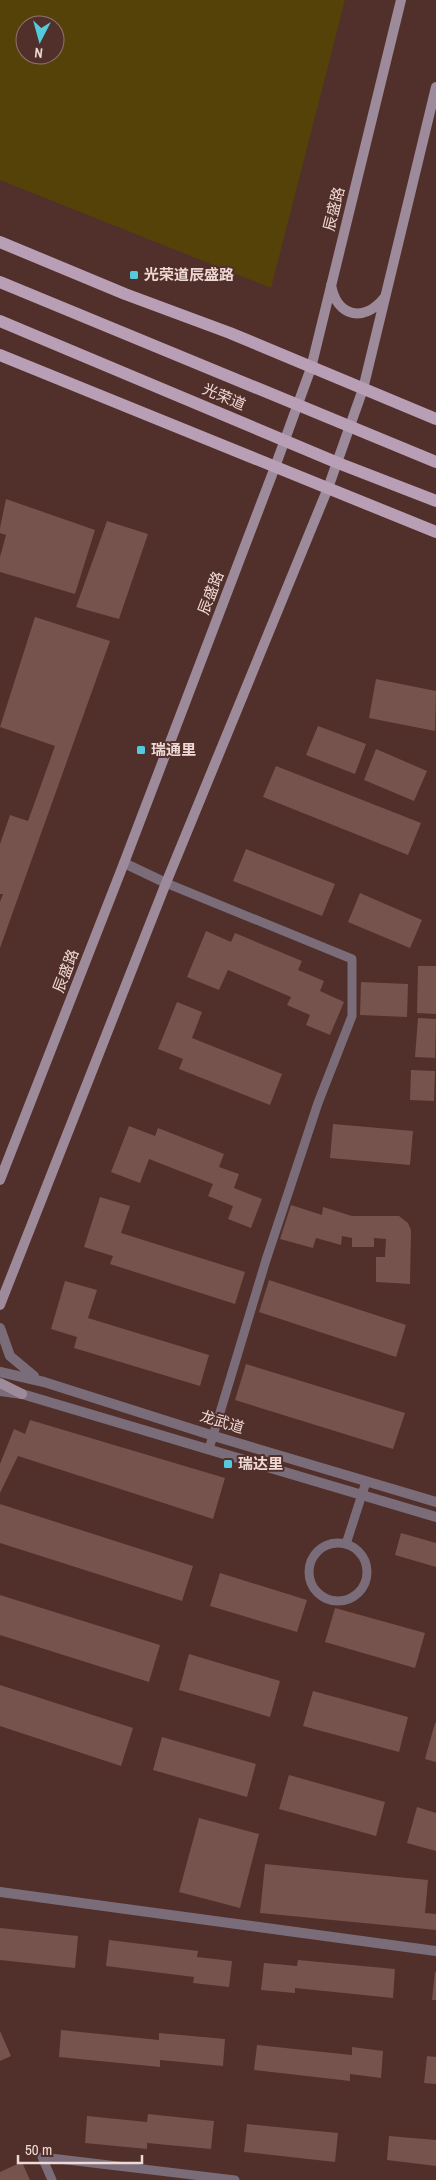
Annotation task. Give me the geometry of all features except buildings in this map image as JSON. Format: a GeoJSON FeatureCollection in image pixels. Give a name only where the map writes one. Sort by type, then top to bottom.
{"type":"FeatureCollection","features":[{"type":"Feature","properties":{"kind":"main road","name":"辰盛路"},"geometry":{"type":"LineString","coordinates":[[0,1180],[124,863],[311,368],[401,0]]}},
{"type":"Feature","properties":{"kind":"main road"},"geometry":{"type":"LineString","coordinates":[[0,1305],[166,883],[328,488],[363,389],[436,87]]}},
{"type":"Feature","properties":{"kind":"main road"},"geometry":{"type":"LineString","coordinates":[[0,242],[436,419]]}},
{"type":"Feature","properties":{"kind":"main road","name":"光荣道"},"geometry":{"type":"LineString","coordinates":[[0,282],[436,462]]}},
{"type":"Feature","properties":{"kind":"main road"},"geometry":{"type":"LineString","coordinates":[[330,285],[333,296],[342,308],[355,314],[368,313],[385,297]]}},
{"type":"Feature","properties":{"kind":"main road","name":"光荣道"},"geometry":{"type":"LineString","coordinates":[[0,321],[338,463],[436,501]]}},
{"type":"Feature","properties":{"kind":"main road"},"geometry":{"type":"LineString","coordinates":[[0,355],[436,532]]}},
{"type":"Feature","properties":{"kind":"main road"},"geometry":{"type":"LineString","coordinates":[[0,1383],[22,1394]]}},
{"type":"Feature","properties":{"kind":"street"},"geometry":{"type":"LineString","coordinates":[[124,863],[166,883]]}},
{"type":"Feature","properties":{"kind":"street"},"geometry":{"type":"LineString","coordinates":[[0,1328],[10,1356],[27,1372],[44,1382]]}},
{"type":"Feature","properties":{"kind":"street","name":"龙武道"},"geometry":{"type":"LineString","coordinates":[[0,1372],[44,1382],[214,1436],[436,1502]]}},
{"type":"Feature","properties":{"kind":"street"},"geometry":{"type":"LineString","coordinates":[[0,1391],[22,1394],[436,1517]]}},
{"type":"Feature","properties":{"kind":"street"},"geometry":{"type":"LineString","coordinates":[[0,1892],[436,1951]]}},
{"type":"Feature","properties":{"kind":"lane"},"geometry":{"type":"LineString","coordinates":[[166,883],[352,959],[352,1016],[318,1103],[269,1251],[209,1449]]}},
{"type":"Feature","properties":{"kind":"lane"},"geometry":{"type":"LineString","coordinates":[[346,1544],[366,1482]]}},
{"type":"Feature","properties":{"kind":"lane"},"geometry":{"type":"LineString","coordinates":[[336,1543],[346,1544],[355,1548],[366,1564],[366,1582],[362,1590],[346,1601],[327,1600],[312,1587],[308,1568],[312,1558],[322,1548],[336,1543]]}},
{"type":"Feature","properties":{"kind":"lane"},"geometry":{"type":"LineString","coordinates":[[52,2180],[42,2157],[235,2180]]}},
{"type":"Feature","properties":{"kind":"shaded area"},"geometry":{"type":"Polygon","coordinates":[[[0,0],[345,0],[271,288],[0,180],[0,0]]]}},
{"type":"Feature","properties":{"kind":"place","name":"光荣道辰盛路"},"geometry":{"type":"Point","coordinates":[134,275]}},
{"type":"Feature","properties":{"kind":"place","name":"瑞通里"},"geometry":{"type":"Point","coordinates":[141,750]}},
{"type":"Feature","properties":{"kind":"place","name":"瑞达里"},"geometry":{"type":"Point","coordinates":[228,1464]}}]}
